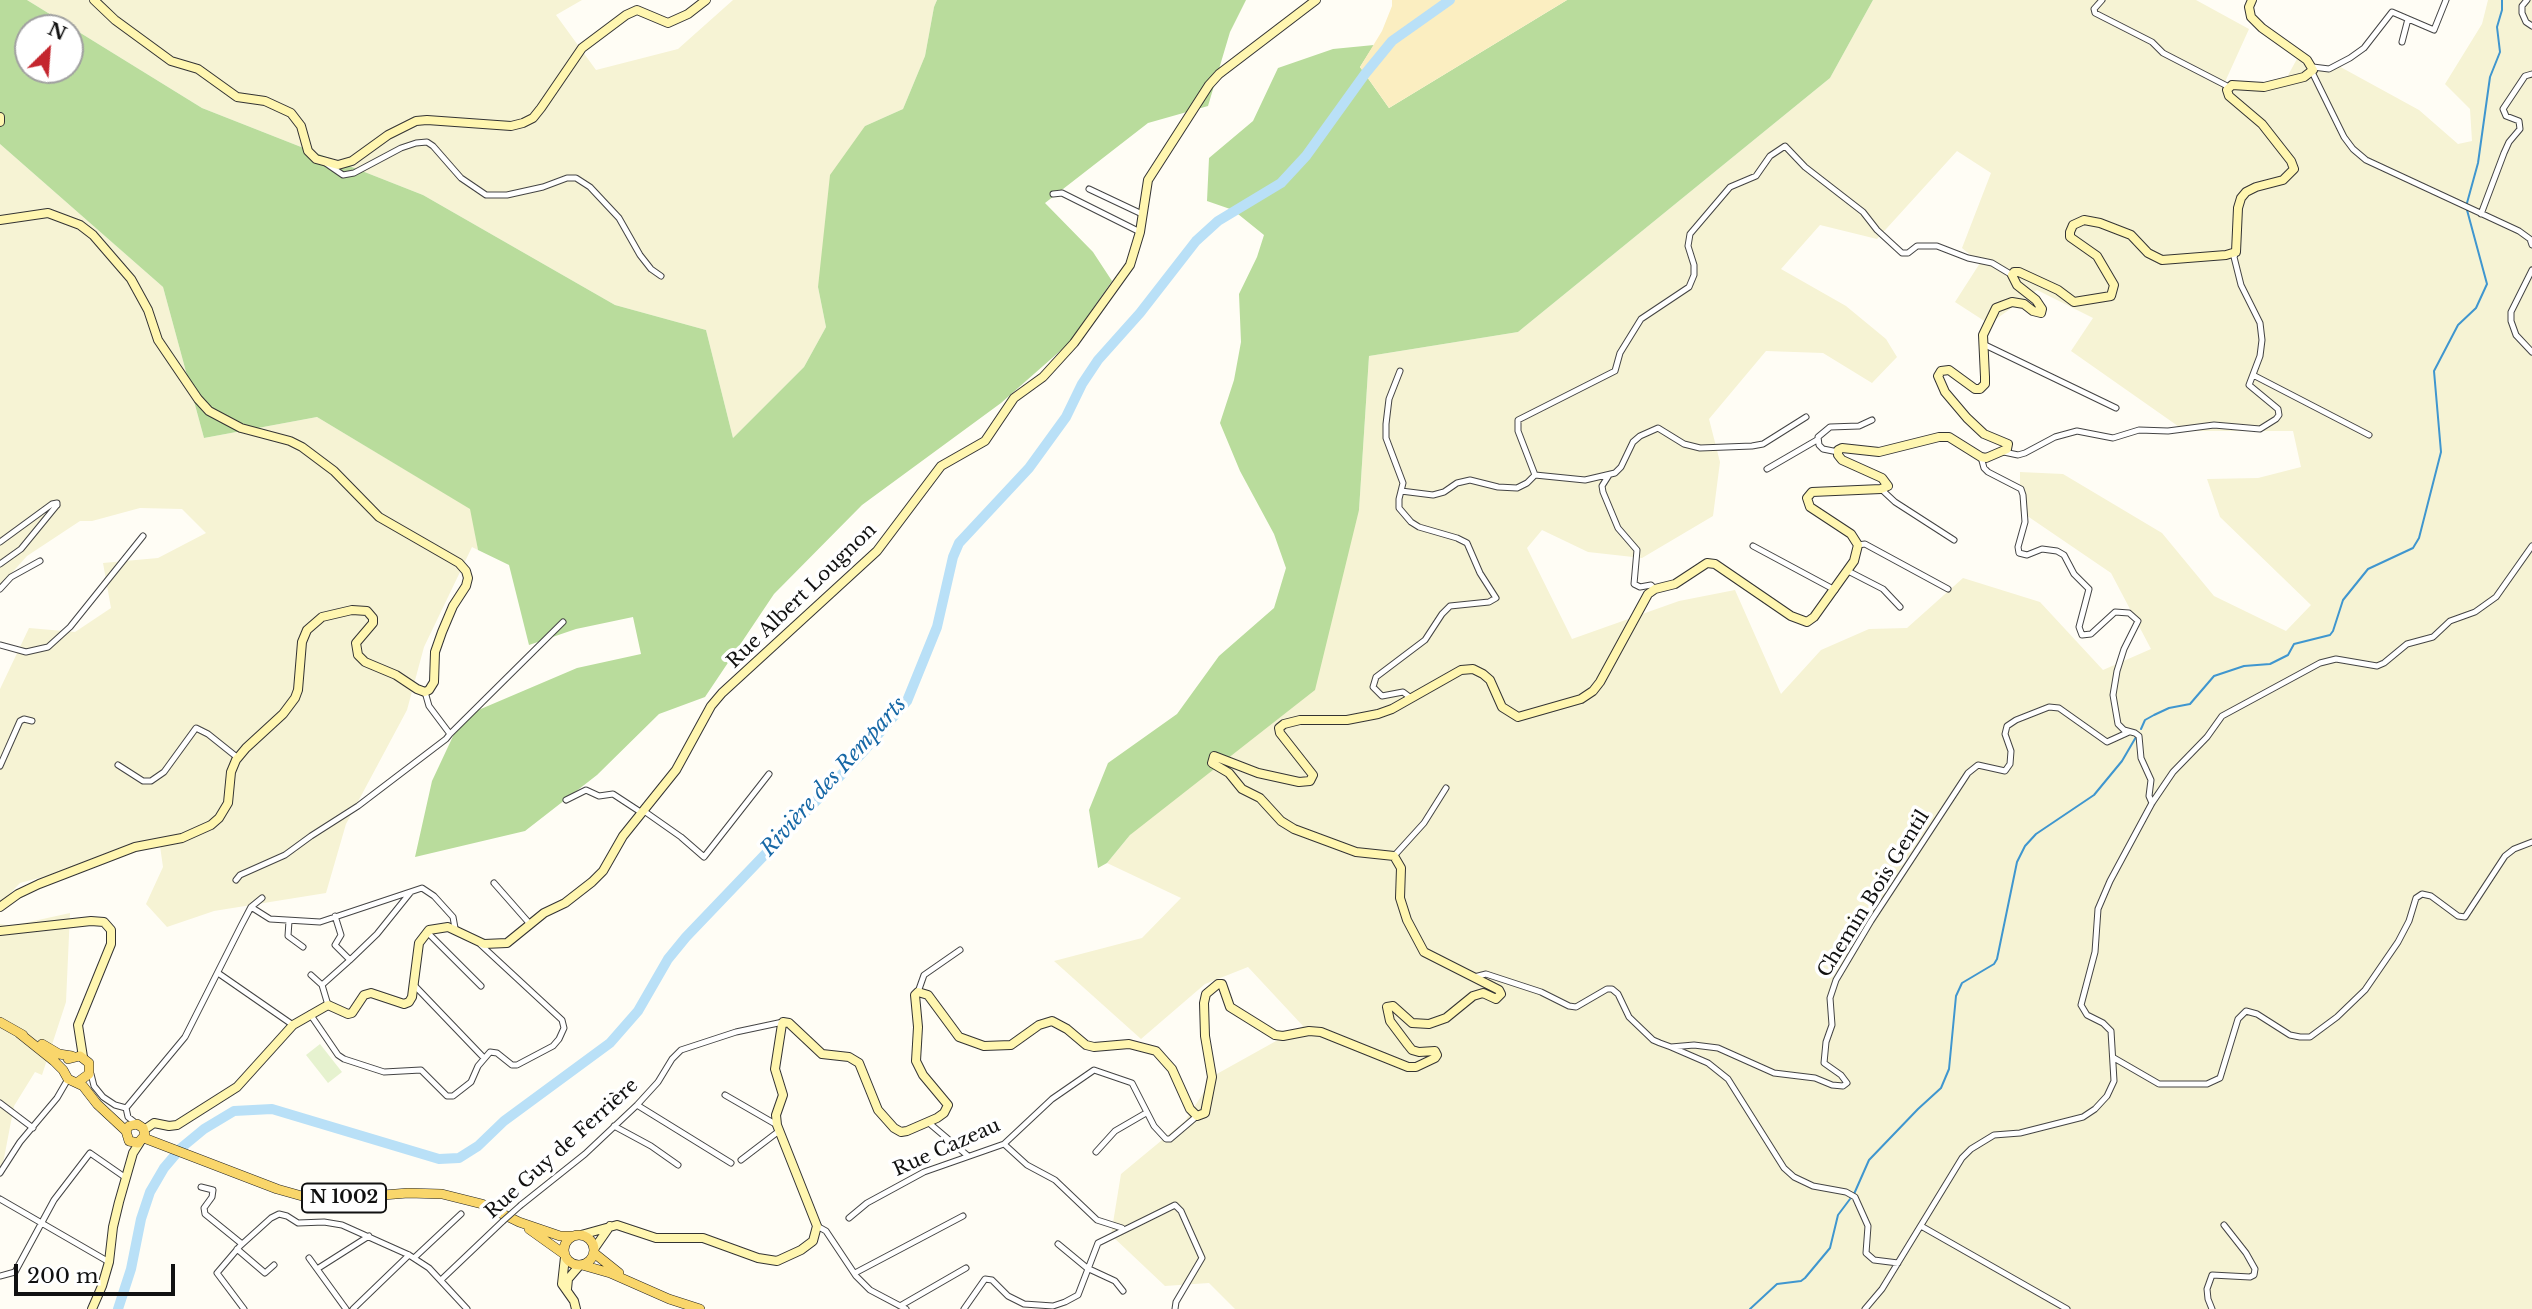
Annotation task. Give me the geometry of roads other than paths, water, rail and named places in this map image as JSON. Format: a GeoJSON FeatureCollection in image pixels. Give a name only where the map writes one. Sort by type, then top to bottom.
{"type":"FeatureCollection","features":[{"type":"Feature","properties":{"kind":"main road"},"geometry":{"type":"LineString","coordinates":[[0,1022],[59,1054],[76,1056],[89,1063],[89,1093]]}},
{"type":"Feature","properties":{"kind":"main road"},"geometry":{"type":"LineString","coordinates":[[19,1033],[42,1049],[66,1074],[78,1082],[90,1073]]}},
{"type":"Feature","properties":{"kind":"main road"},"geometry":{"type":"LineString","coordinates":[[66,1074],[65,1062],[76,1056]]}},
{"type":"Feature","properties":{"kind":"main road","name":"N 1002"},"geometry":{"type":"LineString","coordinates":[[78,1082],[118,1123],[159,1144],[277,1189],[309,1198],[417,1192],[442,1194],[482,1204],[519,1222],[560,1236],[576,1236]]}},
{"type":"Feature","properties":{"kind":"main road","name":"N 1002"},"geometry":{"type":"LineString","coordinates":[[519,1222],[565,1256]]}},
{"type":"Feature","properties":{"kind":"main road"},"geometry":{"type":"LineString","coordinates":[[635,1284],[594,1251],[590,1240],[576,1236],[564,1245],[565,1256],[571,1263],[700,1309]]}},
{"type":"Feature","properties":{"kind":"main road"},"geometry":{"type":"LineString","coordinates":[[581,1265],[589,1261],[594,1251]]}},
{"type":"Feature","properties":{"kind":"street"},"geometry":{"type":"LineString","coordinates":[[94,0],[115,20],[171,61],[198,69],[237,97],[265,101],[291,113],[301,126],[308,151],[316,159],[338,165],[352,161],[388,135],[416,121],[511,126],[523,123],[533,118],[541,108],[582,48],[626,15],[637,10],[668,23],[688,14],[706,0]]}},
{"type":"Feature","properties":{"kind":"street","name":"Rue Albert Lougnon"},"geometry":{"type":"LineString","coordinates":[[479,942],[490,945],[507,943],[592,882],[603,871],[623,836],[676,771],[711,706],[722,693],[877,551],[942,466],[985,441],[1014,398],[1043,377],[1074,343],[1130,265],[1140,232],[1148,180],[1209,85],[1219,74],[1316,0]]}},
{"type":"Feature","properties":{"kind":"street"},"geometry":{"type":"LineString","coordinates":[[2102,0],[2094,9],[2096,14],[2152,42],[2164,52],[2229,87],[2264,87],[2304,77],[2312,70],[2329,69],[2364,48],[2390,13],[2434,30],[2446,0]]}},
{"type":"Feature","properties":{"kind":"street"},"geometry":{"type":"LineString","coordinates":[[2252,0],[2249,7],[2251,17],[2262,29],[2307,60],[2353,149],[2366,160],[2519,232],[2530,239],[2532,244]]}},
{"type":"Feature","properties":{"kind":"street"},"geometry":{"type":"LineString","coordinates":[[2527,0],[2522,6],[2522,13],[2526,22],[2532,26]]}},
{"type":"Feature","properties":{"kind":"street"},"geometry":{"type":"LineString","coordinates":[[2402,42],[2408,19]]}},
{"type":"Feature","properties":{"kind":"street"},"geometry":{"type":"LineString","coordinates":[[2481,214],[2509,142],[2520,129],[2519,121],[2506,116],[2502,109],[2525,76],[2532,74]]}},
{"type":"Feature","properties":{"kind":"street"},"geometry":{"type":"LineString","coordinates":[[1838,452],[1842,448],[1879,452],[1949,437],[1982,457],[2004,452],[2018,455],[2055,437],[2077,431],[2113,438],[2139,430],[2168,431],[2214,425],[2260,429],[2276,419],[2279,415],[2278,409],[2249,385],[2260,356],[2262,340],[2260,323],[2241,285],[2234,257],[2241,198],[2256,187],[2283,180],[2294,169],[2291,161],[2262,124],[2229,96],[2229,87]]}},
{"type":"Feature","properties":{"kind":"street"},"geometry":{"type":"LineString","coordinates":[[325,162],[344,175],[354,173],[401,148],[427,142],[461,178],[486,195],[507,195],[543,187],[567,178],[576,178],[590,187],[619,218],[640,255],[651,269],[661,276]]}},
{"type":"Feature","properties":{"kind":"street"},"geometry":{"type":"LineString","coordinates":[[1535,475],[1518,431],[1518,420],[1615,371],[1620,353],[1641,319],[1689,287],[1694,275],[1688,246],[1690,234],[1730,187],[1756,176],[1770,156],[1785,146],[1805,167],[1863,212],[1877,230],[1902,253],[1908,253],[1917,246],[1937,246],[1968,258],[1992,263],[2012,275],[2017,285],[2040,306],[2041,313],[2024,304],[2012,302],[1996,308],[1983,335],[1985,377],[1980,389],[1975,389],[1949,370],[1941,371],[1938,376],[1957,407],[1978,429],[2008,444],[2004,452]]}},
{"type":"Feature","properties":{"kind":"street"},"geometry":{"type":"LineString","coordinates":[[1089,188],[1142,214]]}},
{"type":"Feature","properties":{"kind":"street"},"geometry":{"type":"LineString","coordinates":[[1053,194],[1062,193],[1140,232]]}},
{"type":"Feature","properties":{"kind":"street"},"geometry":{"type":"LineString","coordinates":[[0,220],[48,212],[80,225],[93,235],[135,285],[148,310],[158,340],[209,411],[241,428],[290,441],[302,447],[334,471],[379,517],[459,563],[468,578],[446,620],[435,652],[433,686],[425,692]]}},
{"type":"Feature","properties":{"kind":"street"},"geometry":{"type":"LineString","coordinates":[[2012,275],[2020,272],[2058,290],[2074,303],[2111,296],[2114,285],[2097,256],[2070,237],[2073,225],[2084,220],[2131,235],[2148,253],[2162,260],[2236,252]]}},
{"type":"Feature","properties":{"kind":"street"},"geometry":{"type":"LineString","coordinates":[[2532,270],[2511,312],[2516,335],[2532,352]]}},
{"type":"Feature","properties":{"kind":"street"},"geometry":{"type":"LineString","coordinates":[[1983,344],[2116,408]]}},
{"type":"Feature","properties":{"kind":"street"},"geometry":{"type":"LineString","coordinates":[[1400,371],[1389,399],[1386,438],[1401,474],[1403,487],[1398,505],[1411,522],[1467,543],[1480,573],[1496,598],[1489,602],[1450,606],[1441,614],[1425,640],[1394,662],[1373,682],[1375,691],[1382,696],[1403,692],[1411,698]]}},
{"type":"Feature","properties":{"kind":"street"},"geometry":{"type":"LineString","coordinates":[[2253,375],[2369,435]]}},
{"type":"Feature","properties":{"kind":"street"},"geometry":{"type":"LineString","coordinates":[[1535,475],[1585,480],[1615,473],[1621,467],[1633,442],[1658,428],[1684,444],[1700,448],[1752,446],[1763,444],[1806,417]]}},
{"type":"Feature","properties":{"kind":"street"},"geometry":{"type":"LineString","coordinates":[[1767,469],[1817,440],[1820,434],[1830,427],[1859,426],[1872,421]]}},
{"type":"Feature","properties":{"kind":"street"},"geometry":{"type":"LineString","coordinates":[[1817,440],[1823,449],[1838,452]]}},
{"type":"Feature","properties":{"kind":"street"},"geometry":{"type":"LineString","coordinates":[[918,992],[928,995],[953,1030],[964,1040],[984,1046],[1004,1047],[1019,1041],[1040,1025],[1052,1021],[1086,1045],[1129,1044],[1156,1051],[1172,1069],[1190,1109],[1197,1116],[1205,1113],[1211,1091],[1212,1077],[1203,1003],[1212,986],[1222,984],[1230,1007],[1275,1035],[1321,1032],[1408,1067],[1416,1067],[1435,1058],[1435,1051],[1412,1050],[1390,1021],[1387,1007],[1393,1006],[1412,1023],[1429,1024],[1446,1018],[1473,996],[1483,993],[1496,999],[1501,994],[1499,990],[1424,952],[1400,898],[1401,868],[1394,856],[1356,852],[1294,829],[1281,821],[1260,798],[1242,789],[1229,773],[1212,763],[1212,760],[1217,755],[1258,773],[1299,782],[1310,781],[1312,775],[1280,733],[1279,728],[1284,724],[1300,720],[1364,718],[1392,709],[1461,670],[1472,669],[1490,680],[1502,707],[1518,717],[1581,699],[1600,682],[1648,594],[1655,589],[1675,584],[1707,563],[1715,564],[1791,616],[1807,622],[1814,617],[1848,571],[1857,554],[1858,545],[1851,534],[1810,506],[1807,498],[1812,492],[1887,488],[1886,480],[1848,464],[1840,458],[1838,452]]}},
{"type":"Feature","properties":{"kind":"street"},"geometry":{"type":"LineString","coordinates":[[1982,457],[1984,468],[1988,472],[2021,489],[2025,523],[2018,547],[2019,554],[2027,555],[2042,549],[2057,551],[2064,555],[2074,574],[2089,589],[2079,627],[2082,635],[2091,634],[2109,616],[2122,611],[2136,618],[2137,624],[2124,649],[2117,671],[2113,695],[2116,721],[2120,728],[2139,736],[2143,762],[2151,780],[2149,796],[2152,803]]}},
{"type":"Feature","properties":{"kind":"street"},"geometry":{"type":"LineString","coordinates":[[1401,491],[1433,495],[1470,480],[1517,488],[1535,475]]}},
{"type":"Feature","properties":{"kind":"street"},"geometry":{"type":"LineString","coordinates":[[1609,475],[1602,486],[1606,502],[1618,528],[1637,550],[1634,584],[1640,587],[1651,585],[1655,589]]}},
{"type":"Feature","properties":{"kind":"street"},"geometry":{"type":"LineString","coordinates":[[1881,489],[1895,502],[1954,540]]}},
{"type":"Feature","properties":{"kind":"street"},"geometry":{"type":"LineString","coordinates":[[0,542],[57,503],[21,548],[0,564]]}},
{"type":"Feature","properties":{"kind":"street"},"geometry":{"type":"LineString","coordinates":[[0,645],[26,652],[48,647],[70,627],[143,536]]}},
{"type":"Feature","properties":{"kind":"street"},"geometry":{"type":"LineString","coordinates":[[1858,545],[1865,544],[1948,589]]}},
{"type":"Feature","properties":{"kind":"street"},"geometry":{"type":"LineString","coordinates":[[1753,546],[1835,590]]}},
{"type":"Feature","properties":{"kind":"street"},"geometry":{"type":"LineString","coordinates":[[1865,1309],[1882,1289],[1962,1158],[1982,1140],[1994,1135],[2020,1133],[2082,1117],[2095,1109],[2107,1096],[2114,1081],[2112,1031],[2084,1012],[2081,1002],[2095,952],[2098,909],[2152,803],[2173,772],[2207,737],[2222,716],[2320,663],[2336,659],[2377,666],[2407,644],[2433,637],[2451,621],[2475,612],[2496,597],[2532,546]]}},
{"type":"Feature","properties":{"kind":"street"},"geometry":{"type":"LineString","coordinates":[[0,589],[11,577],[40,561]]}},
{"type":"Feature","properties":{"kind":"street"},"geometry":{"type":"LineString","coordinates":[[1848,571],[1883,589],[1900,607]]}},
{"type":"Feature","properties":{"kind":"street"},"geometry":{"type":"LineString","coordinates":[[0,907],[18,894],[111,856],[144,845],[182,838],[211,825],[219,818],[228,803],[231,772],[237,758],[283,714],[295,698],[302,642],[307,630],[322,617],[352,610],[367,611],[373,618],[373,623],[356,643],[358,654],[365,662],[396,675],[425,692],[429,706],[450,734]]}},
{"type":"Feature","properties":{"kind":"street"},"geometry":{"type":"LineString","coordinates":[[236,880],[240,875],[285,855],[358,806],[432,751],[562,622]]}},
{"type":"Feature","properties":{"kind":"street","name":"Chemin Bois Gentil"},"geometry":{"type":"LineString","coordinates":[[1474,977],[1486,974],[1576,1007],[1607,989],[1612,989],[1618,993],[1629,1017],[1653,1040],[1671,1046],[1718,1048],[1774,1073],[1815,1078],[1843,1086],[1847,1083],[1841,1075],[1824,1063],[1826,1042],[1832,1025],[1830,998],[1836,980],[1968,773],[1979,765],[2006,771],[2010,764],[2011,751],[2005,734],[2007,726],[2049,707],[2059,708],[2107,742],[2129,732]]}},
{"type":"Feature","properties":{"kind":"street"},"geometry":{"type":"LineString","coordinates":[[0,766],[20,721],[32,721]]}},
{"type":"Feature","properties":{"kind":"street"},"geometry":{"type":"LineString","coordinates":[[118,765],[143,781],[151,781],[164,772],[196,729],[217,740],[237,758]]}},
{"type":"Feature","properties":{"kind":"street"},"geometry":{"type":"LineString","coordinates":[[566,800],[586,790],[599,796],[613,794],[681,837],[704,857],[769,774]]}},
{"type":"Feature","properties":{"kind":"street"},"geometry":{"type":"LineString","coordinates":[[1394,856],[1424,823],[1446,788]]}},
{"type":"Feature","properties":{"kind":"street"},"geometry":{"type":"LineString","coordinates":[[2114,1058],[2159,1084],[2207,1084],[2220,1078],[2238,1019],[2246,1011],[2257,1014],[2290,1035],[2310,1037],[2337,1017],[2365,990],[2398,942],[2409,921],[2416,898],[2423,894],[2431,897],[2458,916],[2465,917],[2505,856],[2532,842]]}},
{"type":"Feature","properties":{"kind":"street"},"geometry":{"type":"LineString","coordinates":[[494,883],[530,924]]}},
{"type":"Feature","properties":{"kind":"street"},"geometry":{"type":"LineString","coordinates":[[251,907],[270,919],[320,922],[422,888],[434,896],[453,917],[454,928]]}},
{"type":"Feature","properties":{"kind":"street"},"geometry":{"type":"LineString","coordinates":[[322,985],[377,934],[412,891]]}},
{"type":"Feature","properties":{"kind":"street"},"geometry":{"type":"LineString","coordinates":[[126,1108],[185,1037],[251,907],[262,898]]}},
{"type":"Feature","properties":{"kind":"street"},"geometry":{"type":"LineString","coordinates":[[335,916],[341,935],[335,945],[350,960]]}},
{"type":"Feature","properties":{"kind":"street"},"geometry":{"type":"LineString","coordinates":[[0,931],[91,921],[104,922],[111,930],[113,939],[79,1021],[76,1056]]}},
{"type":"Feature","properties":{"kind":"street"},"geometry":{"type":"LineString","coordinates":[[289,921],[288,936],[303,947]]}},
{"type":"Feature","properties":{"kind":"street"},"geometry":{"type":"LineString","coordinates":[[310,1014],[338,1055],[344,1059],[384,1072],[421,1070],[447,1096],[453,1096],[469,1085],[484,1058],[492,1051],[512,1065],[520,1064],[553,1046],[563,1032],[564,1023],[479,942],[454,928],[437,928],[427,932],[419,943],[412,997],[404,1004],[371,993],[364,995],[356,1010],[348,1014],[328,1005],[322,985],[311,975]]}},
{"type":"Feature","properties":{"kind":"street"},"geometry":{"type":"LineString","coordinates":[[427,932],[481,986]]}},
{"type":"Feature","properties":{"kind":"street"},"geometry":{"type":"LineString","coordinates":[[576,1236],[610,1226],[622,1226],[656,1238],[703,1238],[758,1258],[777,1261],[787,1258],[813,1241],[817,1226],[778,1128],[776,1115],[783,1095],[775,1069],[783,1022],[794,1027],[822,1054],[849,1057],[859,1063],[874,1103],[894,1128],[901,1132],[929,1123],[944,1113],[948,1105],[923,1075],[916,1061],[918,1027],[915,995],[925,975],[960,950]]}},
{"type":"Feature","properties":{"kind":"street"},"geometry":{"type":"LineString","coordinates":[[218,973],[293,1026]]}},
{"type":"Feature","properties":{"kind":"street"},"geometry":{"type":"LineString","coordinates":[[414,985],[484,1058]]}},
{"type":"Feature","properties":{"kind":"street"},"geometry":{"type":"LineString","coordinates":[[136,1132],[155,1123],[177,1125],[237,1087],[293,1026],[328,1005]]}},
{"type":"Feature","properties":{"kind":"street","name":"Rue Guy de Ferrière"},"geometry":{"type":"LineString","coordinates":[[441,1280],[521,1205],[585,1154],[637,1105],[681,1050],[714,1038],[783,1022]]}},
{"type":"Feature","properties":{"kind":"street"},"geometry":{"type":"LineString","coordinates":[[1671,1046],[1708,1063],[1728,1079],[1784,1168],[1794,1177],[1813,1186],[1853,1195],[1868,1226],[1866,1253],[1874,1260],[1898,1263]]}},
{"type":"Feature","properties":{"kind":"street","name":"Rue Cazeau"},"geometry":{"type":"LineString","coordinates":[[849,1218],[867,1203],[924,1172],[1004,1144],[1052,1099],[1094,1070],[1132,1083],[1146,1113],[1161,1135],[1170,1139],[1197,1116]]}},
{"type":"Feature","properties":{"kind":"street"},"geometry":{"type":"LineString","coordinates":[[90,1073],[94,1086],[103,1097],[126,1108]]}},
{"type":"Feature","properties":{"kind":"street"},"geometry":{"type":"LineString","coordinates":[[0,1173],[20,1142],[57,1098],[66,1074]]}},
{"type":"Feature","properties":{"kind":"street"},"geometry":{"type":"LineString","coordinates":[[725,1095],[778,1128]]}},
{"type":"Feature","properties":{"kind":"street"},"geometry":{"type":"LineString","coordinates":[[0,1103],[33,1128]]}},
{"type":"Feature","properties":{"kind":"street"},"geometry":{"type":"LineString","coordinates":[[637,1105],[731,1163]]}},
{"type":"Feature","properties":{"kind":"street"},"geometry":{"type":"LineString","coordinates":[[92,1309],[102,1286],[113,1227],[134,1152],[136,1132],[126,1108]]}},
{"type":"Feature","properties":{"kind":"street"},"geometry":{"type":"LineString","coordinates":[[1096,1152],[1115,1131],[1146,1113]]}},
{"type":"Feature","properties":{"kind":"street"},"geometry":{"type":"LineString","coordinates":[[929,1123],[968,1156]]}},
{"type":"Feature","properties":{"kind":"street"},"geometry":{"type":"LineString","coordinates":[[614,1126],[678,1165]]}},
{"type":"Feature","properties":{"kind":"street"},"geometry":{"type":"LineString","coordinates":[[741,1160],[778,1128]]}},
{"type":"Feature","properties":{"kind":"street"},"geometry":{"type":"LineString","coordinates":[[1004,1144],[1027,1164],[1055,1180],[1097,1220],[1123,1229]]}},
{"type":"Feature","properties":{"kind":"street"},"geometry":{"type":"LineString","coordinates":[[0,1276],[15,1272],[65,1184],[90,1153],[126,1179]]}},
{"type":"Feature","properties":{"kind":"street"},"geometry":{"type":"LineString","coordinates":[[201,1187],[213,1190],[212,1198],[204,1209],[205,1214],[265,1273],[274,1265]]}},
{"type":"Feature","properties":{"kind":"street"},"geometry":{"type":"LineString","coordinates":[[0,1199],[108,1262]]}},
{"type":"Feature","properties":{"kind":"street"},"geometry":{"type":"LineString","coordinates":[[964,1309],[985,1279],[992,1280],[1009,1296],[1024,1304],[1052,1306],[1065,1302],[1078,1295],[1098,1243],[1175,1205],[1181,1211],[1202,1258],[1176,1302],[1175,1309]]}},
{"type":"Feature","properties":{"kind":"street"},"geometry":{"type":"LineString","coordinates":[[244,1309],[218,1273],[240,1246],[279,1214],[298,1223],[324,1222],[342,1225],[411,1257],[441,1280],[467,1309]]}},
{"type":"Feature","properties":{"kind":"street"},"geometry":{"type":"LineString","coordinates":[[353,1309],[461,1214]]}},
{"type":"Feature","properties":{"kind":"street"},"geometry":{"type":"LineString","coordinates":[[855,1273],[963,1216]]}},
{"type":"Feature","properties":{"kind":"street"},"geometry":{"type":"LineString","coordinates":[[2212,1309],[2207,1289],[2212,1275],[2250,1277],[2254,1275],[2255,1269],[2224,1224]]}},
{"type":"Feature","properties":{"kind":"street"},"geometry":{"type":"LineString","coordinates":[[594,1251],[610,1226]]}},
{"type":"Feature","properties":{"kind":"street"},"geometry":{"type":"LineString","coordinates":[[817,1226],[826,1231],[870,1290],[903,1308],[966,1268]]}},
{"type":"Feature","properties":{"kind":"street"},"geometry":{"type":"LineString","coordinates":[[1921,1226],[2067,1309]]}},
{"type":"Feature","properties":{"kind":"street"},"geometry":{"type":"LineString","coordinates":[[317,1269],[369,1236]]}},
{"type":"Feature","properties":{"kind":"street"},"geometry":{"type":"LineString","coordinates":[[1058,1244],[1087,1268],[1115,1281],[1123,1291]]}},
{"type":"Feature","properties":{"kind":"street"},"geometry":{"type":"LineString","coordinates":[[565,1256],[562,1284],[568,1292]]}},
{"type":"Feature","properties":{"kind":"street"},"geometry":{"type":"LineString","coordinates":[[309,1258],[346,1309]]}},
{"type":"Feature","properties":{"kind":"street"},"geometry":{"type":"LineString","coordinates":[[576,1309],[566,1284],[581,1265]]}},
{"type":"Feature","properties":{"kind":"street"},"geometry":{"type":"LineString","coordinates":[[360,1302],[367,1309]]}},
{"type":"Feature","properties":{"kind":"waterway","name":"Rivière des Remparts"},"geometry":{"type":"LineString","coordinates":[[118,1309],[131,1269],[141,1219],[150,1192],[164,1168],[181,1148],[204,1129],[234,1111],[272,1109],[439,1159],[459,1158],[478,1146],[504,1121],[610,1043],[638,1011],[668,959],[686,937],[863,752],[907,701],[937,627],[953,557],[959,543],[1029,468],[1066,417],[1082,384],[1098,360],[1140,313],[1196,241],[1218,221],[1281,183],[1306,156],[1392,41],[1450,0]]}},
{"type":"Feature","properties":{"kind":"waterway"},"geometry":{"type":"LineString","coordinates":[[2467,203],[2478,163],[2490,77],[2500,52],[2497,27],[2502,0]]}},
{"type":"Feature","properties":{"kind":"waterway"},"geometry":{"type":"LineString","coordinates":[[2141,729],[2145,720],[2154,715],[2169,708],[2190,704],[2214,676],[2244,666],[2270,664],[2288,655],[2294,644],[2330,635],[2343,600],[2368,569],[2413,548],[2419,538],[2441,452],[2434,371],[2458,325],[2476,308],[2487,284],[2467,210]]}},
{"type":"Feature","properties":{"kind":"waterway"},"geometry":{"type":"LineString","coordinates":[[1854,1194],[1869,1160],[1941,1088],[1949,1069],[1956,996],[1962,983],[1994,964],[1997,959],[2017,862],[2025,846],[2036,834],[2094,795],[2122,761],[2136,737]]}},
{"type":"Feature","properties":{"kind":"waterway"},"geometry":{"type":"LineString","coordinates":[[1750,1309],[1777,1284],[1805,1278],[1830,1248],[1838,1215],[1850,1199]]}}]}
